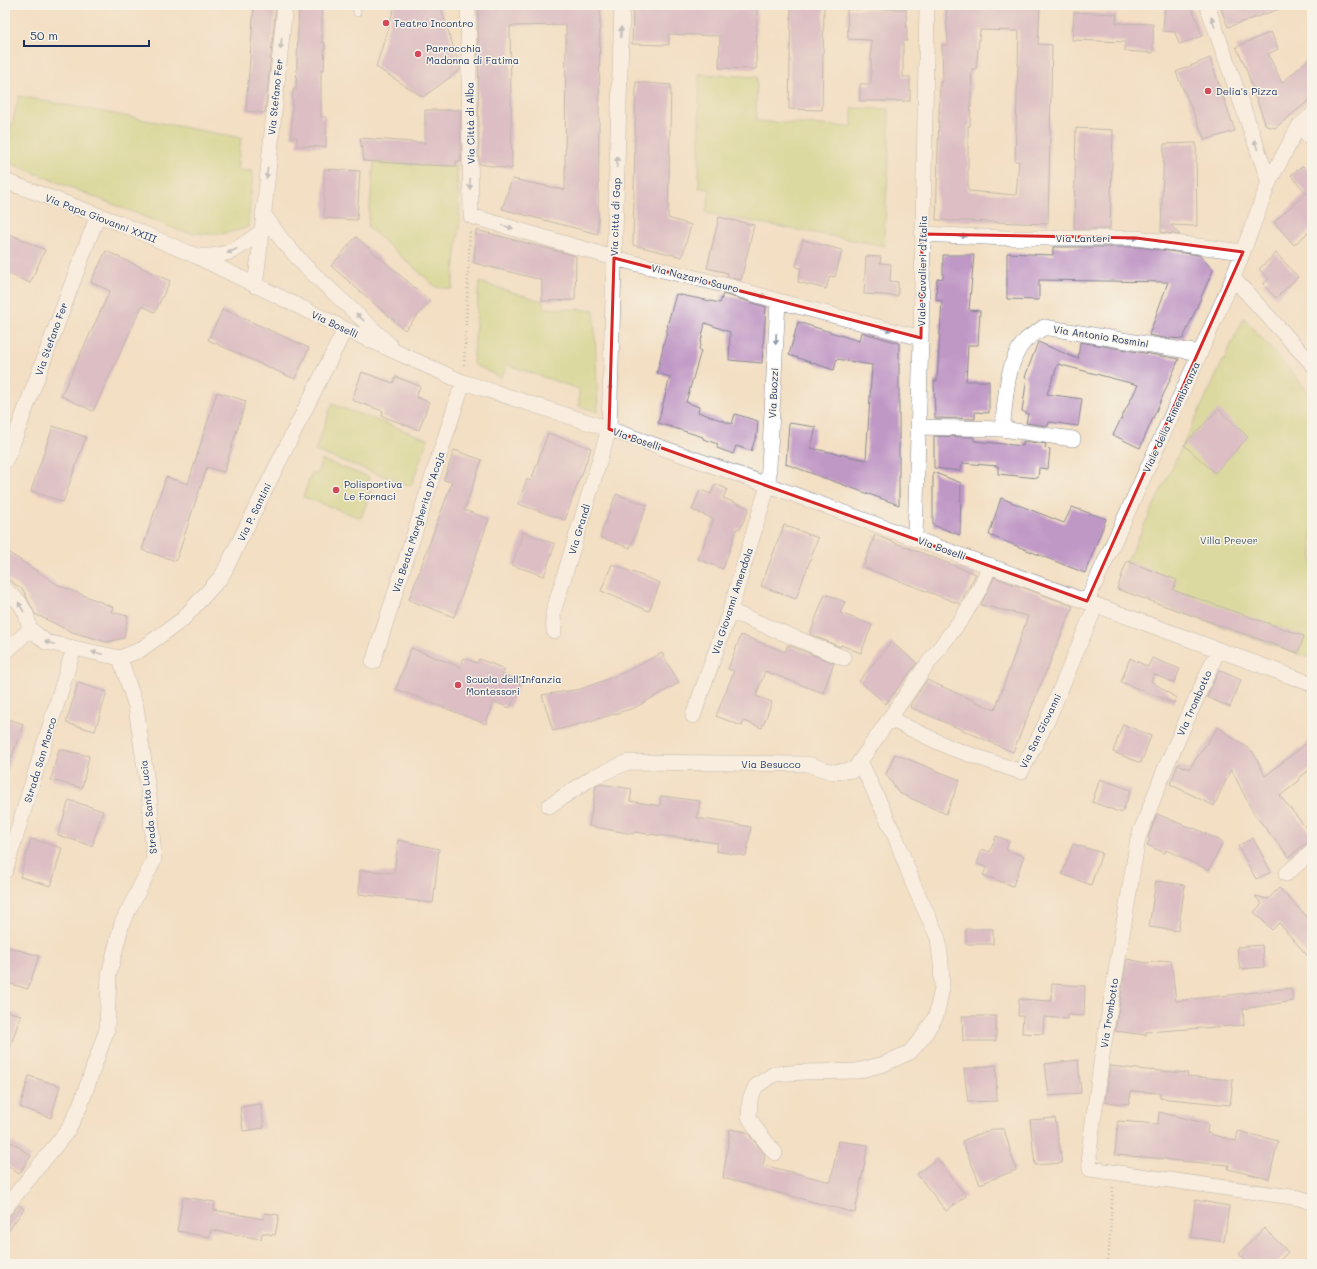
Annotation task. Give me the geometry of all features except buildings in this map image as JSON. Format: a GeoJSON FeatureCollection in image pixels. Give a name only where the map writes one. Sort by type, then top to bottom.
{"type":"FeatureCollection","features":[{"type":"Feature","properties":{"kind":"street","name":"Via Stefano Fer"},"geometry":{"type":"LineString","coordinates":[[255,286],[285,5]]}},
{"type":"Feature","properties":{"kind":"street","name":"Via Città di Alba"},"geometry":{"type":"LineString","coordinates":[[468,5],[471,216]]}},
{"type":"Feature","properties":{"kind":"street","name":"Via città di Gap"},"geometry":{"type":"LineString","coordinates":[[609,429],[622,5]]}},
{"type":"Feature","properties":{"kind":"street","name":"Viale Cavalieri d'Italia"},"geometry":{"type":"LineString","coordinates":[[915,537],[921,338],[927,5]]}},
{"type":"Feature","properties":{"kind":"street"},"geometry":{"type":"LineString","coordinates":[[1207,5],[1269,182]]}},
{"type":"Feature","properties":{"kind":"street","name":"Viale della Rimembranza"},"geometry":{"type":"LineString","coordinates":[[1092,603],[1233,278],[1269,182],[1300,126],[1312,115]]}},
{"type":"Feature","properties":{"kind":"street"},"geometry":{"type":"LineString","coordinates":[[1300,126],[1312,140]]}},
{"type":"Feature","properties":{"kind":"street","name":"Via Papa Giovanni XXIII"},"geometry":{"type":"LineString","coordinates":[[5,181],[119,224],[196,256]]}},
{"type":"Feature","properties":{"kind":"street"},"geometry":{"type":"LineString","coordinates":[[263,213],[282,240],[305,266],[399,353]]}},
{"type":"Feature","properties":{"kind":"street","name":"Via Stefano Fer"},"geometry":{"type":"LineString","coordinates":[[5,461],[98,216]]}},
{"type":"Feature","properties":{"kind":"street","name":"Via Nazario Sauro"},"geometry":{"type":"LineString","coordinates":[[471,216],[614,258],[728,286],[921,338]]}},
{"type":"Feature","properties":{"kind":"street"},"geometry":{"type":"LineString","coordinates":[[196,256],[212,257],[224,255],[247,243],[262,231]]}},
{"type":"Feature","properties":{"kind":"street","name":"Via Lanteri"},"geometry":{"type":"LineString","coordinates":[[922,234],[1006,238],[1136,238],[1243,252]]}},
{"type":"Feature","properties":{"kind":"street","name":"Via Boselli"},"geometry":{"type":"LineString","coordinates":[[196,256],[345,329],[463,382],[609,429],[915,537],[1092,603]]}},
{"type":"Feature","properties":{"kind":"street"},"geometry":{"type":"LineString","coordinates":[[1233,278],[1312,364]]}},
{"type":"Feature","properties":{"kind":"street","name":"Via Buozzi"},"geometry":{"type":"LineString","coordinates":[[768,485],[778,300]]}},
{"type":"Feature","properties":{"kind":"street","name":"Via Antonio Rosmini"},"geometry":{"type":"LineString","coordinates":[[1002,429],[1013,361],[1024,342],[1044,327],[1200,353]]}},
{"type":"Feature","properties":{"kind":"street","name":"Via P. Santini"},"geometry":{"type":"LineString","coordinates":[[120,658],[140,650],[182,620],[222,576],[345,329]]}},
{"type":"Feature","properties":{"kind":"street","name":"Via Beata Margherita D'Acaja"},"geometry":{"type":"LineString","coordinates":[[373,662],[463,382]]}},
{"type":"Feature","properties":{"kind":"street"},"geometry":{"type":"LineString","coordinates":[[918,427],[1002,429],[1073,438]]}},
{"type":"Feature","properties":{"kind":"street","name":"Via Grandi"},"geometry":{"type":"LineString","coordinates":[[554,630],[553,613],[609,429]]}},
{"type":"Feature","properties":{"kind":"street","name":"Via Giovanni Amendola"},"geometry":{"type":"LineString","coordinates":[[693,716],[730,612],[768,485]]}},
{"type":"Feature","properties":{"kind":"street","name":"Via Besucco"},"geometry":{"type":"LineString","coordinates":[[549,806],[593,777],[628,762],[807,764],[832,772],[854,770],[923,670],[963,617],[980,588],[990,566]]}},
{"type":"Feature","properties":{"kind":"street"},"geometry":{"type":"LineString","coordinates":[[5,590],[20,603],[26,614],[30,630],[46,642],[120,658]]}},
{"type":"Feature","properties":{"kind":"street"},"geometry":{"type":"LineString","coordinates":[[1092,603],[1312,684]]}},
{"type":"Feature","properties":{"kind":"street","name":"Via San Giovanni"},"geometry":{"type":"LineString","coordinates":[[890,719],[951,748],[1021,772],[1048,719],[1092,603]]}},
{"type":"Feature","properties":{"kind":"street"},"geometry":{"type":"LineString","coordinates":[[730,612],[844,658]]}},
{"type":"Feature","properties":{"kind":"street"},"geometry":{"type":"LineString","coordinates":[[5,653],[30,630]]}},
{"type":"Feature","properties":{"kind":"street","name":"Strada San Marco"},"geometry":{"type":"LineString","coordinates":[[5,871],[74,648]]}},
{"type":"Feature","properties":{"kind":"street","name":"Via Trombotto"},"geometry":{"type":"LineString","coordinates":[[1218,650],[1167,764],[1138,838],[1102,1056],[1089,1152],[1090,1169],[1299,1198],[1312,1202]]}},
{"type":"Feature","properties":{"kind":"street","name":"Strada Santa Lucia"},"geometry":{"type":"LineString","coordinates":[[5,1208],[68,1130],[80,1106],[107,1029],[109,974],[122,923],[154,860],[150,803],[136,707],[120,658]]}},
{"type":"Feature","properties":{"kind":"street"},"geometry":{"type":"LineString","coordinates":[[775,1153],[758,1132],[749,1117],[750,1099],[756,1086],[774,1074],[857,1071],[884,1064],[910,1052],[923,1037],[936,1016],[942,988],[938,938],[914,886],[896,838],[860,761]]}},
{"type":"Feature","properties":{"kind":"street"},"geometry":{"type":"LineString","coordinates":[[1286,874],[1312,852]]}},
{"type":"Feature","properties":{"kind":"lane"},"geometry":{"type":"LineString","coordinates":[[356,5],[357,13]]}},
{"type":"Feature","properties":{"kind":"path"},"geometry":{"type":"LineString","coordinates":[[463,382],[471,216]]}},
{"type":"Feature","properties":{"kind":"path"},"geometry":{"type":"LineString","coordinates":[[1108,1264],[1114,1172]]}},
{"type":"Feature","properties":{"kind":"highlighted area"},"geometry":{"type":"Polygon","coordinates":[[[922,234],[1136,238],[1243,252],[1087,601],[609,429],[614,258],[921,338],[922,234]]]}},
{"type":"Feature","properties":{"kind":"green space"},"geometry":{"type":"Polygon","coordinates":[[[699,74],[757,77],[756,121],[852,127],[852,108],[889,109],[889,157],[884,235],[885,246],[706,213],[710,189],[699,188],[699,74]]]}},
{"type":"Feature","properties":{"kind":"green space"},"geometry":{"type":"Polygon","coordinates":[[[19,96],[241,138],[237,170],[253,171],[248,227],[222,234],[180,231],[5,161],[5,151],[19,96]]]}},
{"type":"Feature","properties":{"kind":"green space"},"geometry":{"type":"Polygon","coordinates":[[[374,162],[456,166],[460,220],[452,289],[436,287],[368,227],[374,162]]]}},
{"type":"Feature","properties":{"kind":"green space"},"geometry":{"type":"Polygon","coordinates":[[[479,282],[542,301],[545,308],[594,310],[598,412],[579,406],[579,389],[508,365],[501,378],[473,364],[479,282]]]}},
{"type":"Feature","properties":{"kind":"green space","name":"Villa Prever"},"geometry":{"type":"Polygon","coordinates":[[[1244,318],[1312,396],[1312,659],[1117,589],[1127,561],[1244,318]]]}},
{"type":"Feature","properties":{"kind":"green space"},"geometry":{"type":"Polygon","coordinates":[[[332,404],[428,439],[411,486],[315,451],[332,404]]]}},
{"type":"Feature","properties":{"kind":"green space","name":"Polisportiva Le Fornaci"},"geometry":{"type":"Polygon","coordinates":[[[322,460],[369,477],[365,489],[371,491],[361,518],[303,497],[312,472],[317,474],[322,460]]]}},
{"type":"Feature","properties":{"kind":"place","name":"Teatro Incontro"},"geometry":{"type":"Point","coordinates":[386,23]}},
{"type":"Feature","properties":{"kind":"place","name":"Parrocchia Madonna di Fatima"},"geometry":{"type":"Point","coordinates":[418,54]}},
{"type":"Feature","properties":{"kind":"place","name":"Delia's Pizza"},"geometry":{"type":"Point","coordinates":[1208,91]}},
{"type":"Feature","properties":{"kind":"place","name":"Polisportiva Le Fornaci"},"geometry":{"type":"Point","coordinates":[336,490]}},
{"type":"Feature","properties":{"kind":"place","name":"Scuola dell’Infanzia Montessori"},"geometry":{"type":"Point","coordinates":[458,685]}}]}
